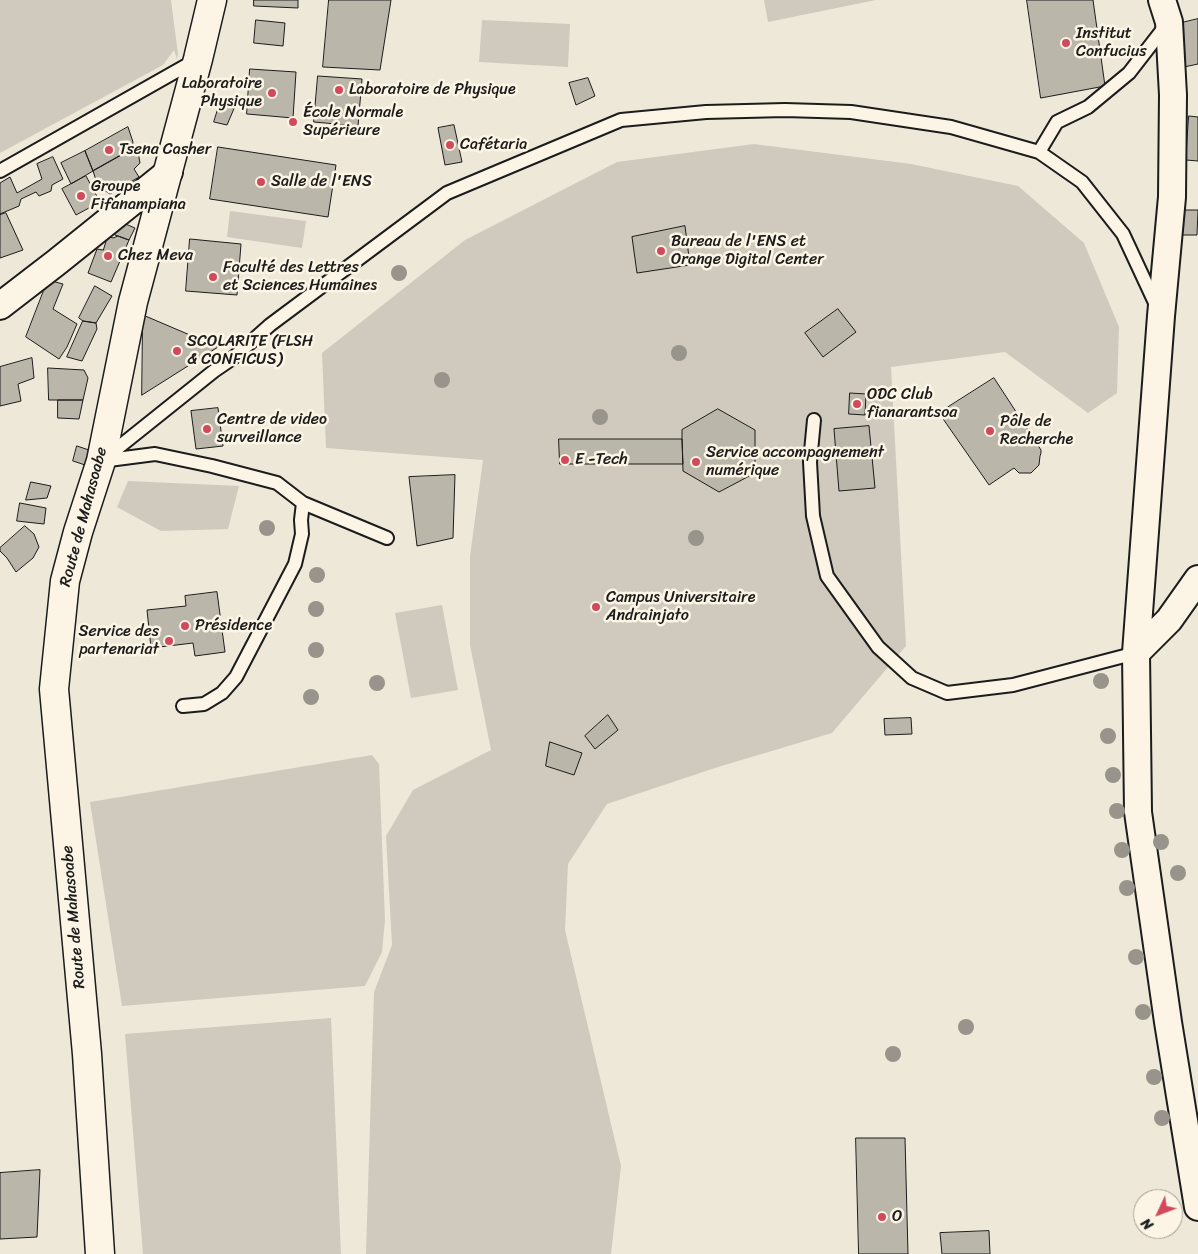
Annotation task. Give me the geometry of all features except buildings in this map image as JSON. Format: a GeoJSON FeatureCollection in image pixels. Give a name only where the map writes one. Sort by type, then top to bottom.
{"type":"FeatureCollection","features":[{"type":"Feature","properties":{"kind":"street","name":"Route de Mahasoabe"},"geometry":{"type":"LineString","coordinates":[[100,1254],[87,1054],[54,689],[65,580],[101,461],[133,302],[169,172],[212,0]]}},
{"type":"Feature","properties":{"kind":"street"},"geometry":{"type":"LineString","coordinates":[[1165,11],[1173,95],[1172,197],[1161,316],[1136,653],[1138,812],[1168,1022],[1198,1208]]}},
{"type":"Feature","properties":{"kind":"street"},"geometry":{"type":"LineString","coordinates":[[0,306],[169,172]]}},
{"type":"Feature","properties":{"kind":"street"},"geometry":{"type":"LineString","coordinates":[[1136,653],[1169,620],[1198,579]]}},
{"type":"Feature","properties":{"kind":"lane"},"geometry":{"type":"LineString","coordinates":[[1039,152],[1058,122],[1088,107],[1130,73],[1165,11]]}},
{"type":"Feature","properties":{"kind":"lane"},"geometry":{"type":"LineString","coordinates":[[0,171],[198,59]]}},
{"type":"Feature","properties":{"kind":"lane"},"geometry":{"type":"LineString","coordinates":[[101,461],[233,358],[270,325],[447,193],[621,120],[706,112],[785,110],[851,112],[951,127],[1039,152],[1082,182],[1123,234],[1161,316]]}},
{"type":"Feature","properties":{"kind":"lane"},"geometry":{"type":"LineString","coordinates":[[814,420],[810,462],[813,516],[827,576],[878,646],[912,678],[947,694],[1013,685],[1136,653]]}},
{"type":"Feature","properties":{"kind":"lane"},"geometry":{"type":"LineString","coordinates":[[101,461],[155,454],[212,466],[277,483],[303,503],[387,538]]}},
{"type":"Feature","properties":{"kind":"lane"},"geometry":{"type":"LineString","coordinates":[[183,706],[204,704],[222,693],[236,677],[295,564],[302,534],[303,503]]}},
{"type":"Feature","properties":{"kind":"shaded area"},"geometry":{"type":"Polygon","coordinates":[[[0,0],[171,0],[178,54],[177,59],[174,50],[163,65],[0,153],[0,0]]]}},
{"type":"Feature","properties":{"kind":"shaded area"},"geometry":{"type":"Polygon","coordinates":[[[764,0],[876,0],[768,22],[764,0]]]}},
{"type":"Feature","properties":{"kind":"shaded area"},"geometry":{"type":"Polygon","coordinates":[[[482,20],[570,24],[568,67],[479,62],[482,20]]]}},
{"type":"Feature","properties":{"kind":"shaded area"},"geometry":{"type":"Polygon","coordinates":[[[754,144],[911,164],[1018,186],[1084,243],[1119,327],[1117,393],[1088,413],[1005,352],[891,367],[906,646],[832,733],[718,767],[607,804],[568,864],[565,930],[621,1166],[611,1254],[366,1254],[374,992],[392,945],[386,836],[413,790],[491,750],[470,645],[470,556],[483,460],[326,448],[322,353],[465,240],[617,162],[754,144]]]}},
{"type":"Feature","properties":{"kind":"shaded area"},"geometry":{"type":"Polygon","coordinates":[[[230,211],[306,221],[302,248],[227,237],[230,211]]]}},
{"type":"Feature","properties":{"kind":"shaded area"},"geometry":{"type":"Polygon","coordinates":[[[128,481],[239,486],[228,529],[161,531],[117,507],[128,481]]]}},
{"type":"Feature","properties":{"kind":"shaded area"},"geometry":{"type":"Polygon","coordinates":[[[442,605],[458,690],[411,698],[395,613],[442,605]]]}},
{"type":"Feature","properties":{"kind":"shaded area"},"geometry":{"type":"Polygon","coordinates":[[[372,755],[379,764],[385,920],[382,952],[365,986],[122,1006],[90,802],[372,755]]]}},
{"type":"Feature","properties":{"kind":"shaded area"},"geometry":{"type":"Polygon","coordinates":[[[331,1018],[341,1254],[143,1254],[125,1034],[331,1018]]]}},
{"type":"Feature","properties":{"kind":"place","name":"Institut Confucius"},"geometry":{"type":"Point","coordinates":[1066,43]}},
{"type":"Feature","properties":{"kind":"place","name":"Laboratoire de Physique"},"geometry":{"type":"Point","coordinates":[339,90]}},
{"type":"Feature","properties":{"kind":"place","name":"Laboratoire Physique"},"geometry":{"type":"Point","coordinates":[272,93]}},
{"type":"Feature","properties":{"kind":"place","name":"École Normale Supérieure"},"geometry":{"type":"Point","coordinates":[293,122]}},
{"type":"Feature","properties":{"kind":"place","name":"Cafétaria"},"geometry":{"type":"Point","coordinates":[450,145]}},
{"type":"Feature","properties":{"kind":"place","name":"Tsena Casher"},"geometry":{"type":"Point","coordinates":[109,150]}},
{"type":"Feature","properties":{"kind":"place","name":"Salle de l'ENS"},"geometry":{"type":"Point","coordinates":[261,182]}},
{"type":"Feature","properties":{"kind":"place","name":"Groupe Fifanampiana"},"geometry":{"type":"Point","coordinates":[81,196]}},
{"type":"Feature","properties":{"kind":"place","name":"Bureau de l'ENS et Orange Digital Center"},"geometry":{"type":"Point","coordinates":[661,251]}},
{"type":"Feature","properties":{"kind":"place","name":"Chez Meva"},"geometry":{"type":"Point","coordinates":[108,256]}},
{"type":"Feature","properties":{"kind":"place","name":"Faculté des Lettres et Sciences Humaines"},"geometry":{"type":"Point","coordinates":[213,277]}},
{"type":"Feature","properties":{"kind":"place","name":"SCOLARITE (FLSH & CONFICUS)"},"geometry":{"type":"Point","coordinates":[177,351]}},
{"type":"Feature","properties":{"kind":"place","name":"ODC Club fianarantsoa"},"geometry":{"type":"Point","coordinates":[857,404]}},
{"type":"Feature","properties":{"kind":"place","name":"Centre de video surveillance"},"geometry":{"type":"Point","coordinates":[207,429]}},
{"type":"Feature","properties":{"kind":"place","name":"Pôle de Recherche"},"geometry":{"type":"Point","coordinates":[990,431]}},
{"type":"Feature","properties":{"kind":"place","name":"E -Tech"},"geometry":{"type":"Point","coordinates":[565,460]}},
{"type":"Feature","properties":{"kind":"place","name":"Service accompagnement numérique"},"geometry":{"type":"Point","coordinates":[696,462]}},
{"type":"Feature","properties":{"kind":"place","name":"Campus Universitaire Andrainjato"},"geometry":{"type":"Point","coordinates":[596,607]}},
{"type":"Feature","properties":{"kind":"place","name":"Présidence"},"geometry":{"type":"Point","coordinates":[185,626]}},
{"type":"Feature","properties":{"kind":"place","name":"Service des partenariat"},"geometry":{"type":"Point","coordinates":[169,641]}},
{"type":"Feature","properties":{"kind":"place","name":"O"},"geometry":{"type":"Point","coordinates":[882,1217]}}]}
